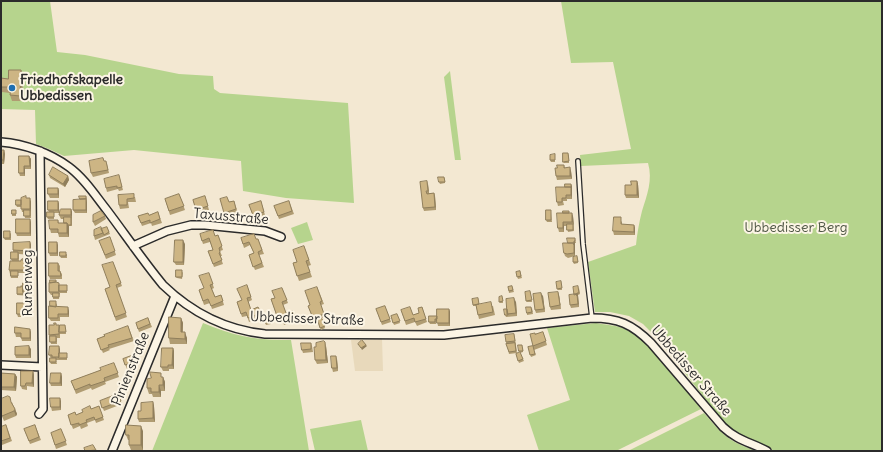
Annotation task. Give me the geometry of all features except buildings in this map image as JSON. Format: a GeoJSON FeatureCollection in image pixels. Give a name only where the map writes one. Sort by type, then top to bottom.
{"type":"FeatureCollection","features":[{"type":"Feature","properties":{"kind":"street","name":"Ubbedisser Straße"},"geometry":{"type":"LineString","coordinates":[[1,142],[40,151],[69,167],[80,176],[152,272],[175,296],[193,310],[219,322],[246,331],[265,334],[444,335],[592,318],[613,319],[629,325],[651,342],[722,427],[738,439],[767,451]]}},
{"type":"Feature","properties":{"kind":"street","name":"Runenweg"},"geometry":{"type":"LineString","coordinates":[[39,414],[43,409],[40,151]]}},
{"type":"Feature","properties":{"kind":"street","name":"Taxusstraße"},"geometry":{"type":"LineString","coordinates":[[133,246],[168,231],[191,225],[265,231],[281,237]]}},
{"type":"Feature","properties":{"kind":"street","name":"Pinienstraße"},"geometry":{"type":"LineString","coordinates":[[112,451],[175,296]]}},
{"type":"Feature","properties":{"kind":"street"},"geometry":{"type":"LineString","coordinates":[[1,365],[42,367]]}},
{"type":"Feature","properties":{"kind":"lane"},"geometry":{"type":"LineString","coordinates":[[578,161],[583,244],[592,318]]}},
{"type":"Feature","properties":{"kind":"shaded area"},"geometry":{"type":"Polygon","coordinates":[[[382,339],[383,371],[355,371],[351,340],[382,339]]]}},
{"type":"Feature","properties":{"kind":"green space"},"geometry":{"type":"Polygon","coordinates":[[[1,1],[50,1],[57,52],[85,55],[179,74],[213,76],[214,89],[220,93],[348,103],[354,203],[286,198],[243,191],[241,161],[134,150],[64,156],[36,144],[35,110],[1,109],[1,1]]]}},
{"type":"Feature","properties":{"kind":"green space","name":"Ubbedisser Berg"},"geometry":{"type":"Polygon","coordinates":[[[561,1],[882,1],[882,451],[774,451],[766,446],[744,438],[734,432],[721,419],[658,339],[643,324],[629,316],[610,312],[595,312],[588,262],[636,245],[642,211],[649,187],[650,175],[648,163],[581,166],[580,155],[631,149],[613,62],[571,63],[561,1]]]}},
{"type":"Feature","properties":{"kind":"green space"},"geometry":{"type":"Polygon","coordinates":[[[450,71],[461,160],[455,160],[444,77],[450,71]]]}},
{"type":"Feature","properties":{"kind":"green space"},"geometry":{"type":"Polygon","coordinates":[[[307,222],[313,240],[298,244],[291,228],[307,222]]]}},
{"type":"Feature","properties":{"kind":"green space"},"geometry":{"type":"Polygon","coordinates":[[[203,323],[246,337],[267,340],[291,340],[309,451],[152,451],[203,323]]]}},
{"type":"Feature","properties":{"kind":"green space"},"geometry":{"type":"Polygon","coordinates":[[[596,323],[612,325],[627,330],[647,344],[667,365],[701,409],[616,451],[539,451],[527,415],[570,400],[547,328],[596,323]]]}},
{"type":"Feature","properties":{"kind":"green space"},"geometry":{"type":"Polygon","coordinates":[[[704,413],[727,437],[757,451],[628,451],[704,413]]]}},
{"type":"Feature","properties":{"kind":"green space"},"geometry":{"type":"Polygon","coordinates":[[[361,420],[368,451],[315,451],[310,429],[361,420]]]}},
{"type":"Feature","properties":{"kind":"place","name":"Friedhofskapelle Ubbedissen"},"geometry":{"type":"Point","coordinates":[12,88]}}]}
